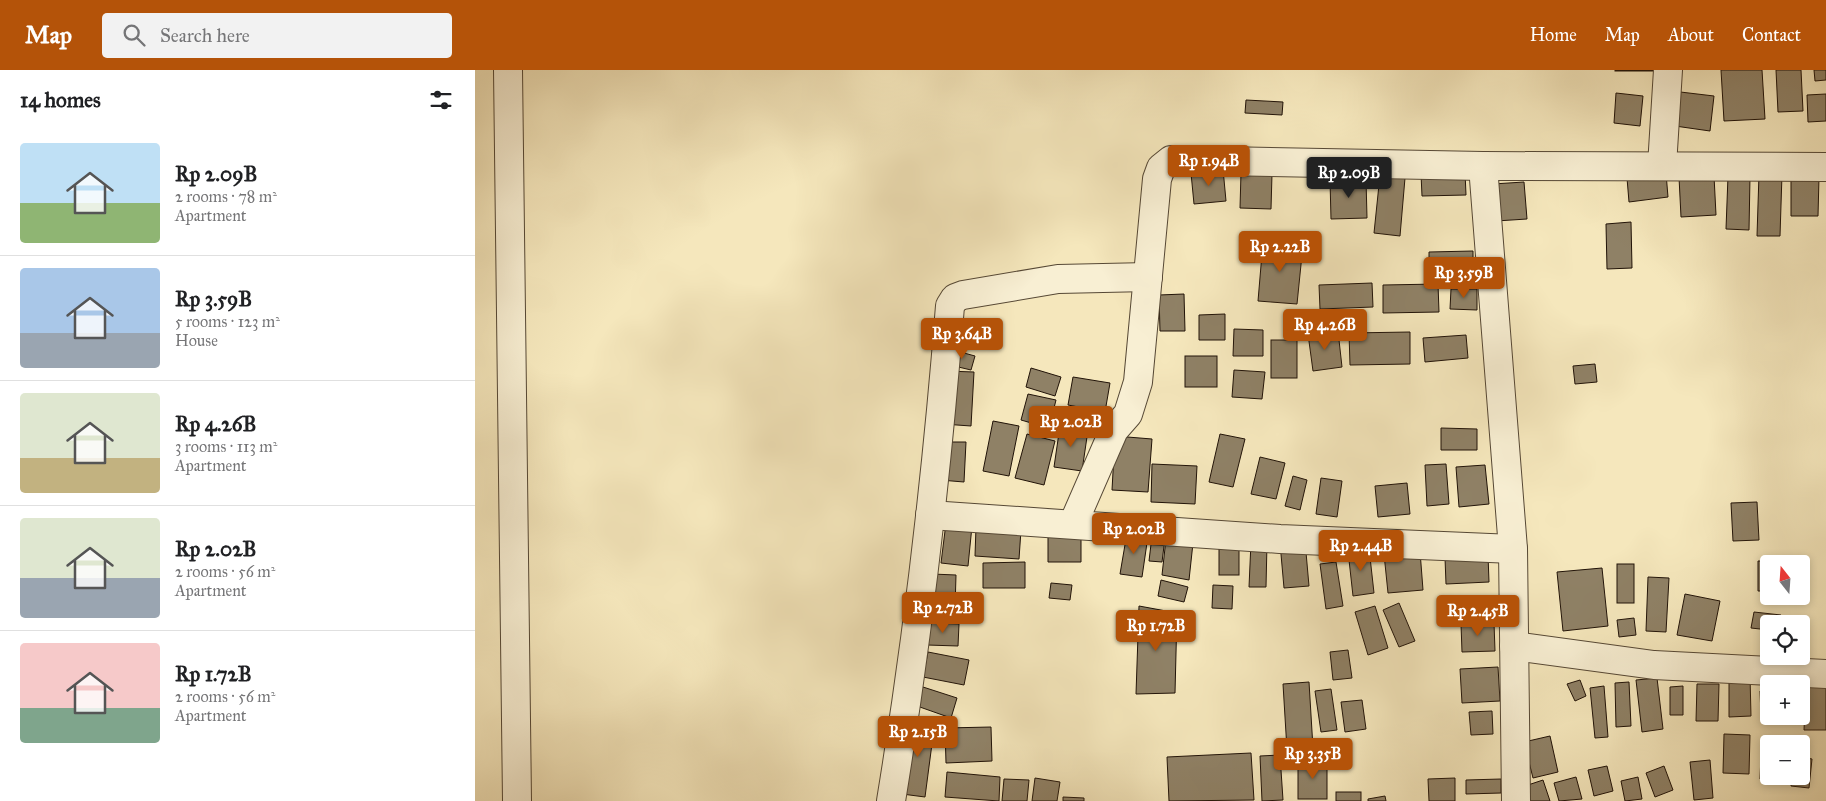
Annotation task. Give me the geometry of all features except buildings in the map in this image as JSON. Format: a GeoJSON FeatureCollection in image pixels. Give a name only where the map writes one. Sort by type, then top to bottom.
{"type":"FeatureCollection","features":[{"type":"Feature","properties":{"kind":"street"},"geometry":{"type":"LineString","coordinates":[[508,70],[517,801]]}},
{"type":"Feature","properties":{"kind":"street"},"geometry":{"type":"LineString","coordinates":[[1662,166],[1668,70]]}},
{"type":"Feature","properties":{"kind":"street"},"geometry":{"type":"LineString","coordinates":[[1073,524],[1115,430],[1128,414],[1133,402],[1138,382],[1157,179],[1161,168],[1171,160],[1483,166],[1826,167]]}},
{"type":"Feature","properties":{"kind":"street"},"geometry":{"type":"LineString","coordinates":[[1483,166],[1513,549],[1516,801]]}},
{"type":"Feature","properties":{"kind":"street"},"geometry":{"type":"LineString","coordinates":[[891,801],[912,672],[939,446],[950,306],[955,298],[963,295],[1058,280],[1148,277]]}},
{"type":"Feature","properties":{"kind":"street"},"geometry":{"type":"LineString","coordinates":[[930,515],[1280,539],[1513,549]]}},
{"type":"Feature","properties":{"kind":"street"},"geometry":{"type":"LineString","coordinates":[[1514,646],[1654,666],[1826,674]]}}]}
